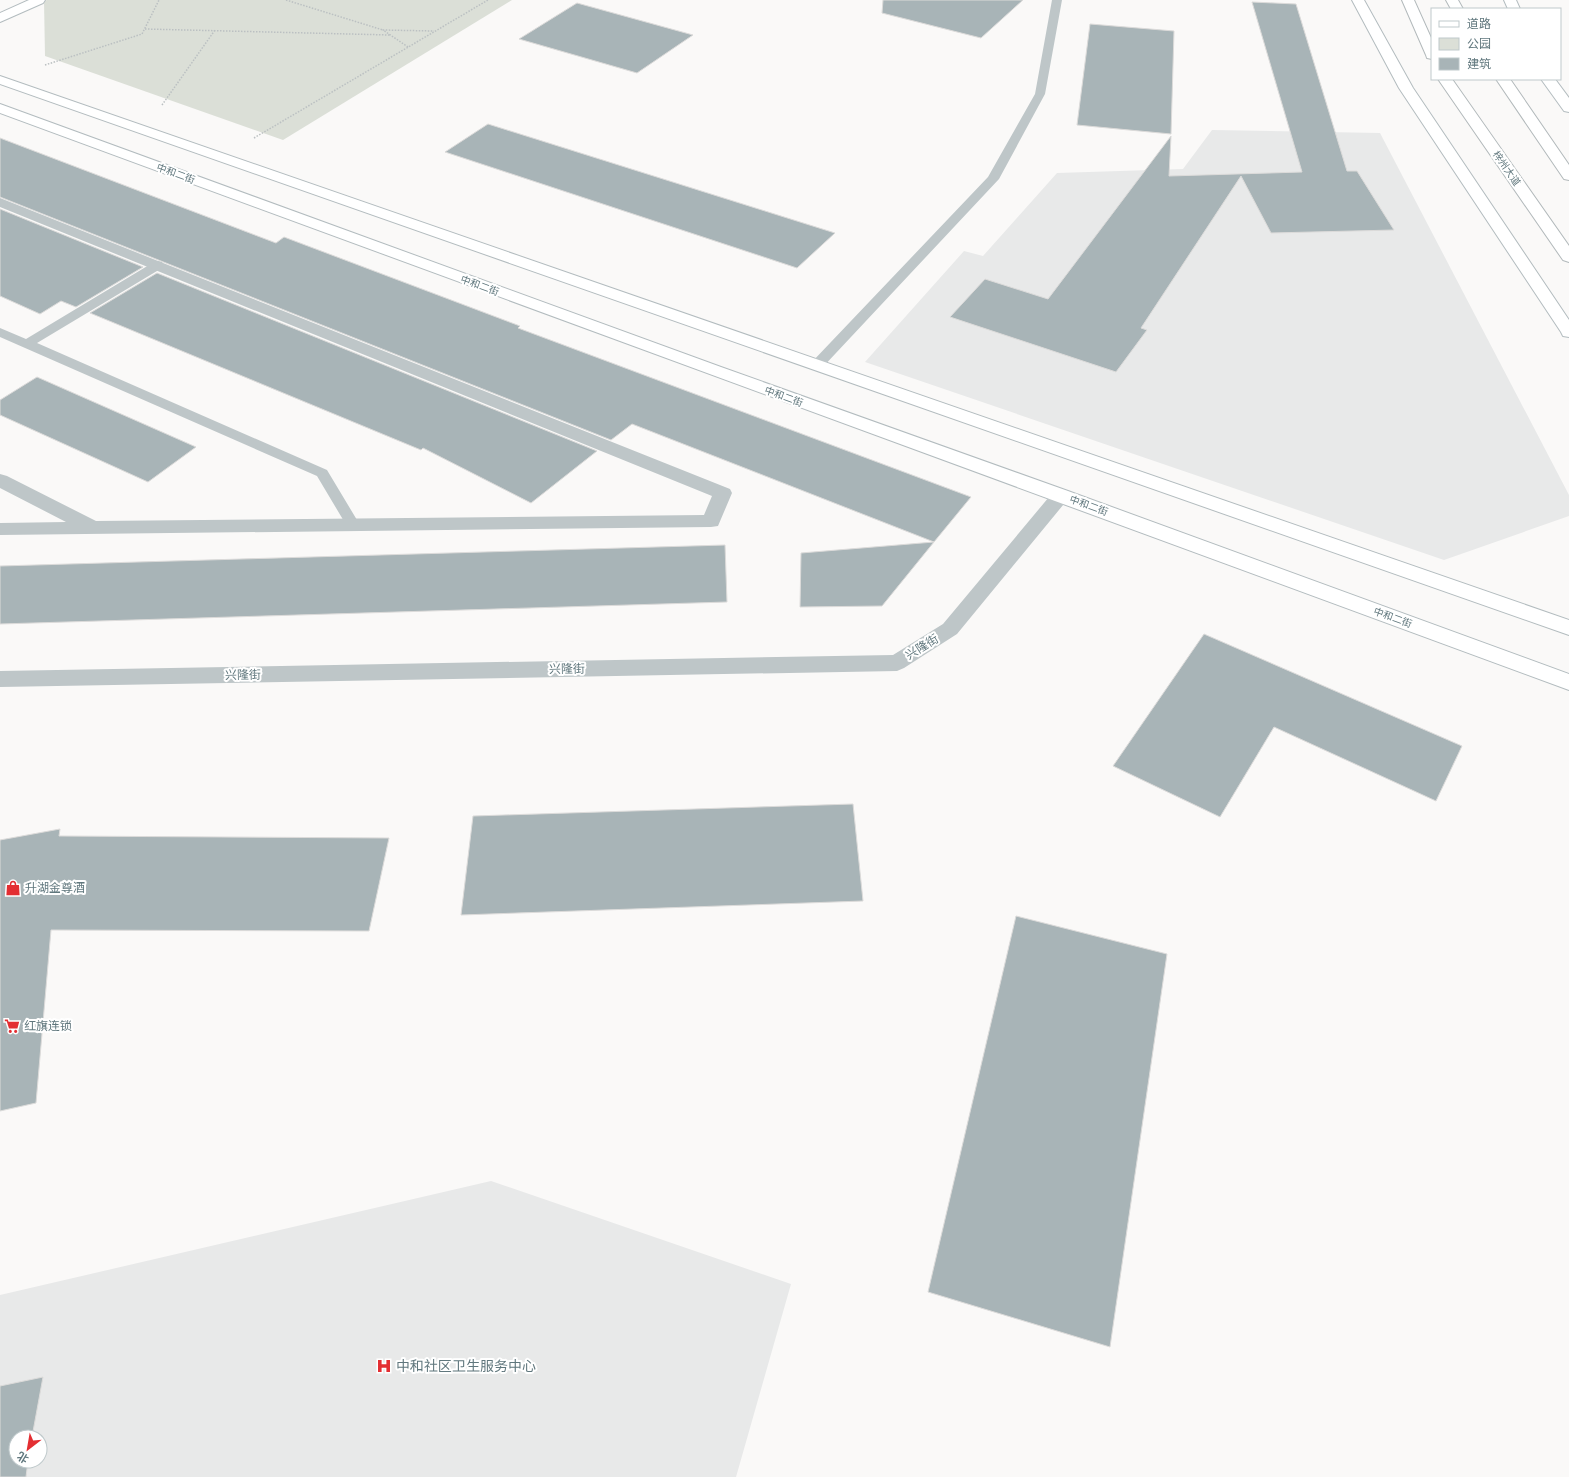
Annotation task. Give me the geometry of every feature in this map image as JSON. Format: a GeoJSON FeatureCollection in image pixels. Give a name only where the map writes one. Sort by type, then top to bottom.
{"type":"FeatureCollection","features":[{"type":"Feature","properties":{"kind":"main road"},"geometry":{"type":"LineString","coordinates":[[0,18],[39,0]]}},
{"type":"Feature","properties":{"kind":"main road"},"geometry":{"type":"LineString","coordinates":[[1358,0],[1406,88],[1569,332]]}},
{"type":"Feature","properties":{"kind":"main road"},"geometry":{"type":"LineString","coordinates":[[1408,0],[1431,53]]}},
{"type":"Feature","properties":{"kind":"main road"},"geometry":{"type":"LineString","coordinates":[[0,80],[1569,628]]}},
{"type":"Feature","properties":{"kind":"main road","name":"梓州大道"},"geometry":{"type":"LineString","coordinates":[[1445,80],[1569,257]]}},
{"type":"Feature","properties":{"kind":"main road"},"geometry":{"type":"LineString","coordinates":[[1504,80],[1569,176]]}},
{"type":"Feature","properties":{"kind":"main road"},"geometry":{"type":"LineString","coordinates":[[1549,80],[1569,108]]}},
{"type":"Feature","properties":{"kind":"main road","name":"中和二街"},"geometry":{"type":"LineString","coordinates":[[0,108],[715,371],[1061,495],[1569,682]]}},
{"type":"Feature","properties":{"kind":"street"},"geometry":{"type":"LineString","coordinates":[[0,202],[722,493],[711,521],[0,529]]}},
{"type":"Feature","properties":{"kind":"street"},"geometry":{"type":"LineString","coordinates":[[0,480],[94,528]]}},
{"type":"Feature","properties":{"kind":"street","name":"兴隆街"},"geometry":{"type":"LineString","coordinates":[[0,679],[897,663],[950,629],[1061,495]]}},
{"type":"Feature","properties":{"kind":"lane"},"geometry":{"type":"LineString","coordinates":[[816,366],[993,179],[1040,94],[1057,0]]}},
{"type":"Feature","properties":{"kind":"lane"},"geometry":{"type":"LineString","coordinates":[[26,344],[158,265]]}},
{"type":"Feature","properties":{"kind":"lane"},"geometry":{"type":"LineString","coordinates":[[0,332],[322,473],[353,525]]}},
{"type":"Feature","properties":{"kind":"path"},"geometry":{"type":"LineString","coordinates":[[0,80],[142,34],[159,0]]}},
{"type":"Feature","properties":{"kind":"path"},"geometry":{"type":"LineString","coordinates":[[286,0],[383,30],[435,31]]}},
{"type":"Feature","properties":{"kind":"path"},"geometry":{"type":"LineString","coordinates":[[220,157],[488,0]]}},
{"type":"Feature","properties":{"kind":"path"},"geometry":{"type":"LineString","coordinates":[[145,28],[390,35]]}},
{"type":"Feature","properties":{"kind":"path"},"geometry":{"type":"LineString","coordinates":[[144,130],[215,30]]}},
{"type":"Feature","properties":{"kind":"path"},"geometry":{"type":"LineString","coordinates":[[383,30],[408,47]]}},
{"type":"Feature","properties":{"kind":"shaded area"},"geometry":{"type":"Polygon","coordinates":[[[1212,130],[1380,133],[1569,495],[1569,516],[1444,560],[865,362],[964,251],[983,256],[1057,173],[1183,169],[1212,130]]]}},
{"type":"Feature","properties":{"kind":"shaded area","name":"中和社区卫生服务中心"},"geometry":{"type":"Polygon","coordinates":[[[491,1181],[791,1284],[736,1477],[0,1477],[0,1295],[491,1181]]]}},
{"type":"Feature","properties":{"kind":"green space"},"geometry":{"type":"Polygon","coordinates":[[[512,0],[283,140],[45,56],[44,1],[512,0]]]}},
{"type":"Feature","properties":{"kind":"building"},"geometry":{"type":"Polygon","coordinates":[[[883,0],[1023,0],[981,38],[882,13],[883,0]]]}},
{"type":"Feature","properties":{"kind":"building"},"geometry":{"type":"Polygon","coordinates":[[[1252,2],[1296,4],[1347,171],[1357,171],[1394,230],[1271,233],[1241,176],[1141,328],[1147,330],[1116,372],[950,317],[985,279],[1048,299],[1171,136],[1169,176],[1302,172],[1252,2]]]}},
{"type":"Feature","properties":{"kind":"building"},"geometry":{"type":"Polygon","coordinates":[[[577,3],[693,35],[637,73],[519,39],[577,3]]]}},
{"type":"Feature","properties":{"kind":"building"},"geometry":{"type":"Polygon","coordinates":[[[1090,24],[1174,31],[1171,134],[1077,125],[1090,24]]]}},
{"type":"Feature","properties":{"kind":"building"},"geometry":{"type":"Polygon","coordinates":[[[488,124],[835,233],[797,268],[445,152],[488,124]]]}},
{"type":"Feature","properties":{"kind":"building"},"geometry":{"type":"Polygon","coordinates":[[[0,138],[276,243],[284,237],[520,326],[518,328],[971,497],[934,542],[632,424],[611,440],[0,197],[0,138]]]}},
{"type":"Feature","properties":{"kind":"building"},"geometry":{"type":"Polygon","coordinates":[[[0,209],[143,267],[76,307],[61,301],[40,314],[0,296],[0,209]]]}},
{"type":"Feature","properties":{"kind":"building"},"geometry":{"type":"Polygon","coordinates":[[[157,273],[597,451],[531,503],[423,448],[421,450],[90,313],[157,273]]]}},
{"type":"Feature","properties":{"kind":"building"},"geometry":{"type":"Polygon","coordinates":[[[37,377],[196,447],[148,482],[0,415],[0,400],[37,377]]]}},
{"type":"Feature","properties":{"kind":"building"},"geometry":{"type":"Polygon","coordinates":[[[934,542],[882,606],[800,607],[801,553],[934,542]]]}},
{"type":"Feature","properties":{"kind":"building"},"geometry":{"type":"Polygon","coordinates":[[[725,545],[727,602],[0,624],[0,566],[725,545]]]}},
{"type":"Feature","properties":{"kind":"building"},"geometry":{"type":"Polygon","coordinates":[[[1204,634],[1462,746],[1436,801],[1274,727],[1220,817],[1113,766],[1204,634]]]}},
{"type":"Feature","properties":{"kind":"building"},"geometry":{"type":"Polygon","coordinates":[[[853,804],[863,901],[461,915],[473,816],[853,804]]]}},
{"type":"Feature","properties":{"kind":"building"},"geometry":{"type":"Polygon","coordinates":[[[60,829],[59,836],[389,838],[369,931],[51,930],[36,1103],[0,1111],[0,840],[60,829]]]}},
{"type":"Feature","properties":{"kind":"building"},"geometry":{"type":"Polygon","coordinates":[[[1016,916],[1167,954],[1110,1347],[928,1292],[1016,916]]]}},
{"type":"Feature","properties":{"kind":"building"},"geometry":{"type":"Polygon","coordinates":[[[43,1377],[33,1429],[8,1429],[8,1469],[27,1469],[26,1477],[0,1477],[0,1386],[43,1377]]]}},
{"type":"Feature","properties":{"kind":"place","name":"升湖金尊酒"},"geometry":{"type":"Point","coordinates":[13,888]}},
{"type":"Feature","properties":{"kind":"place","name":"红旗连锁"},"geometry":{"type":"Point","coordinates":[12,1026]}},
{"type":"Feature","properties":{"kind":"place","name":"中和社区卫生服务中心"},"geometry":{"type":"Point","coordinates":[384,1366]}}]}
